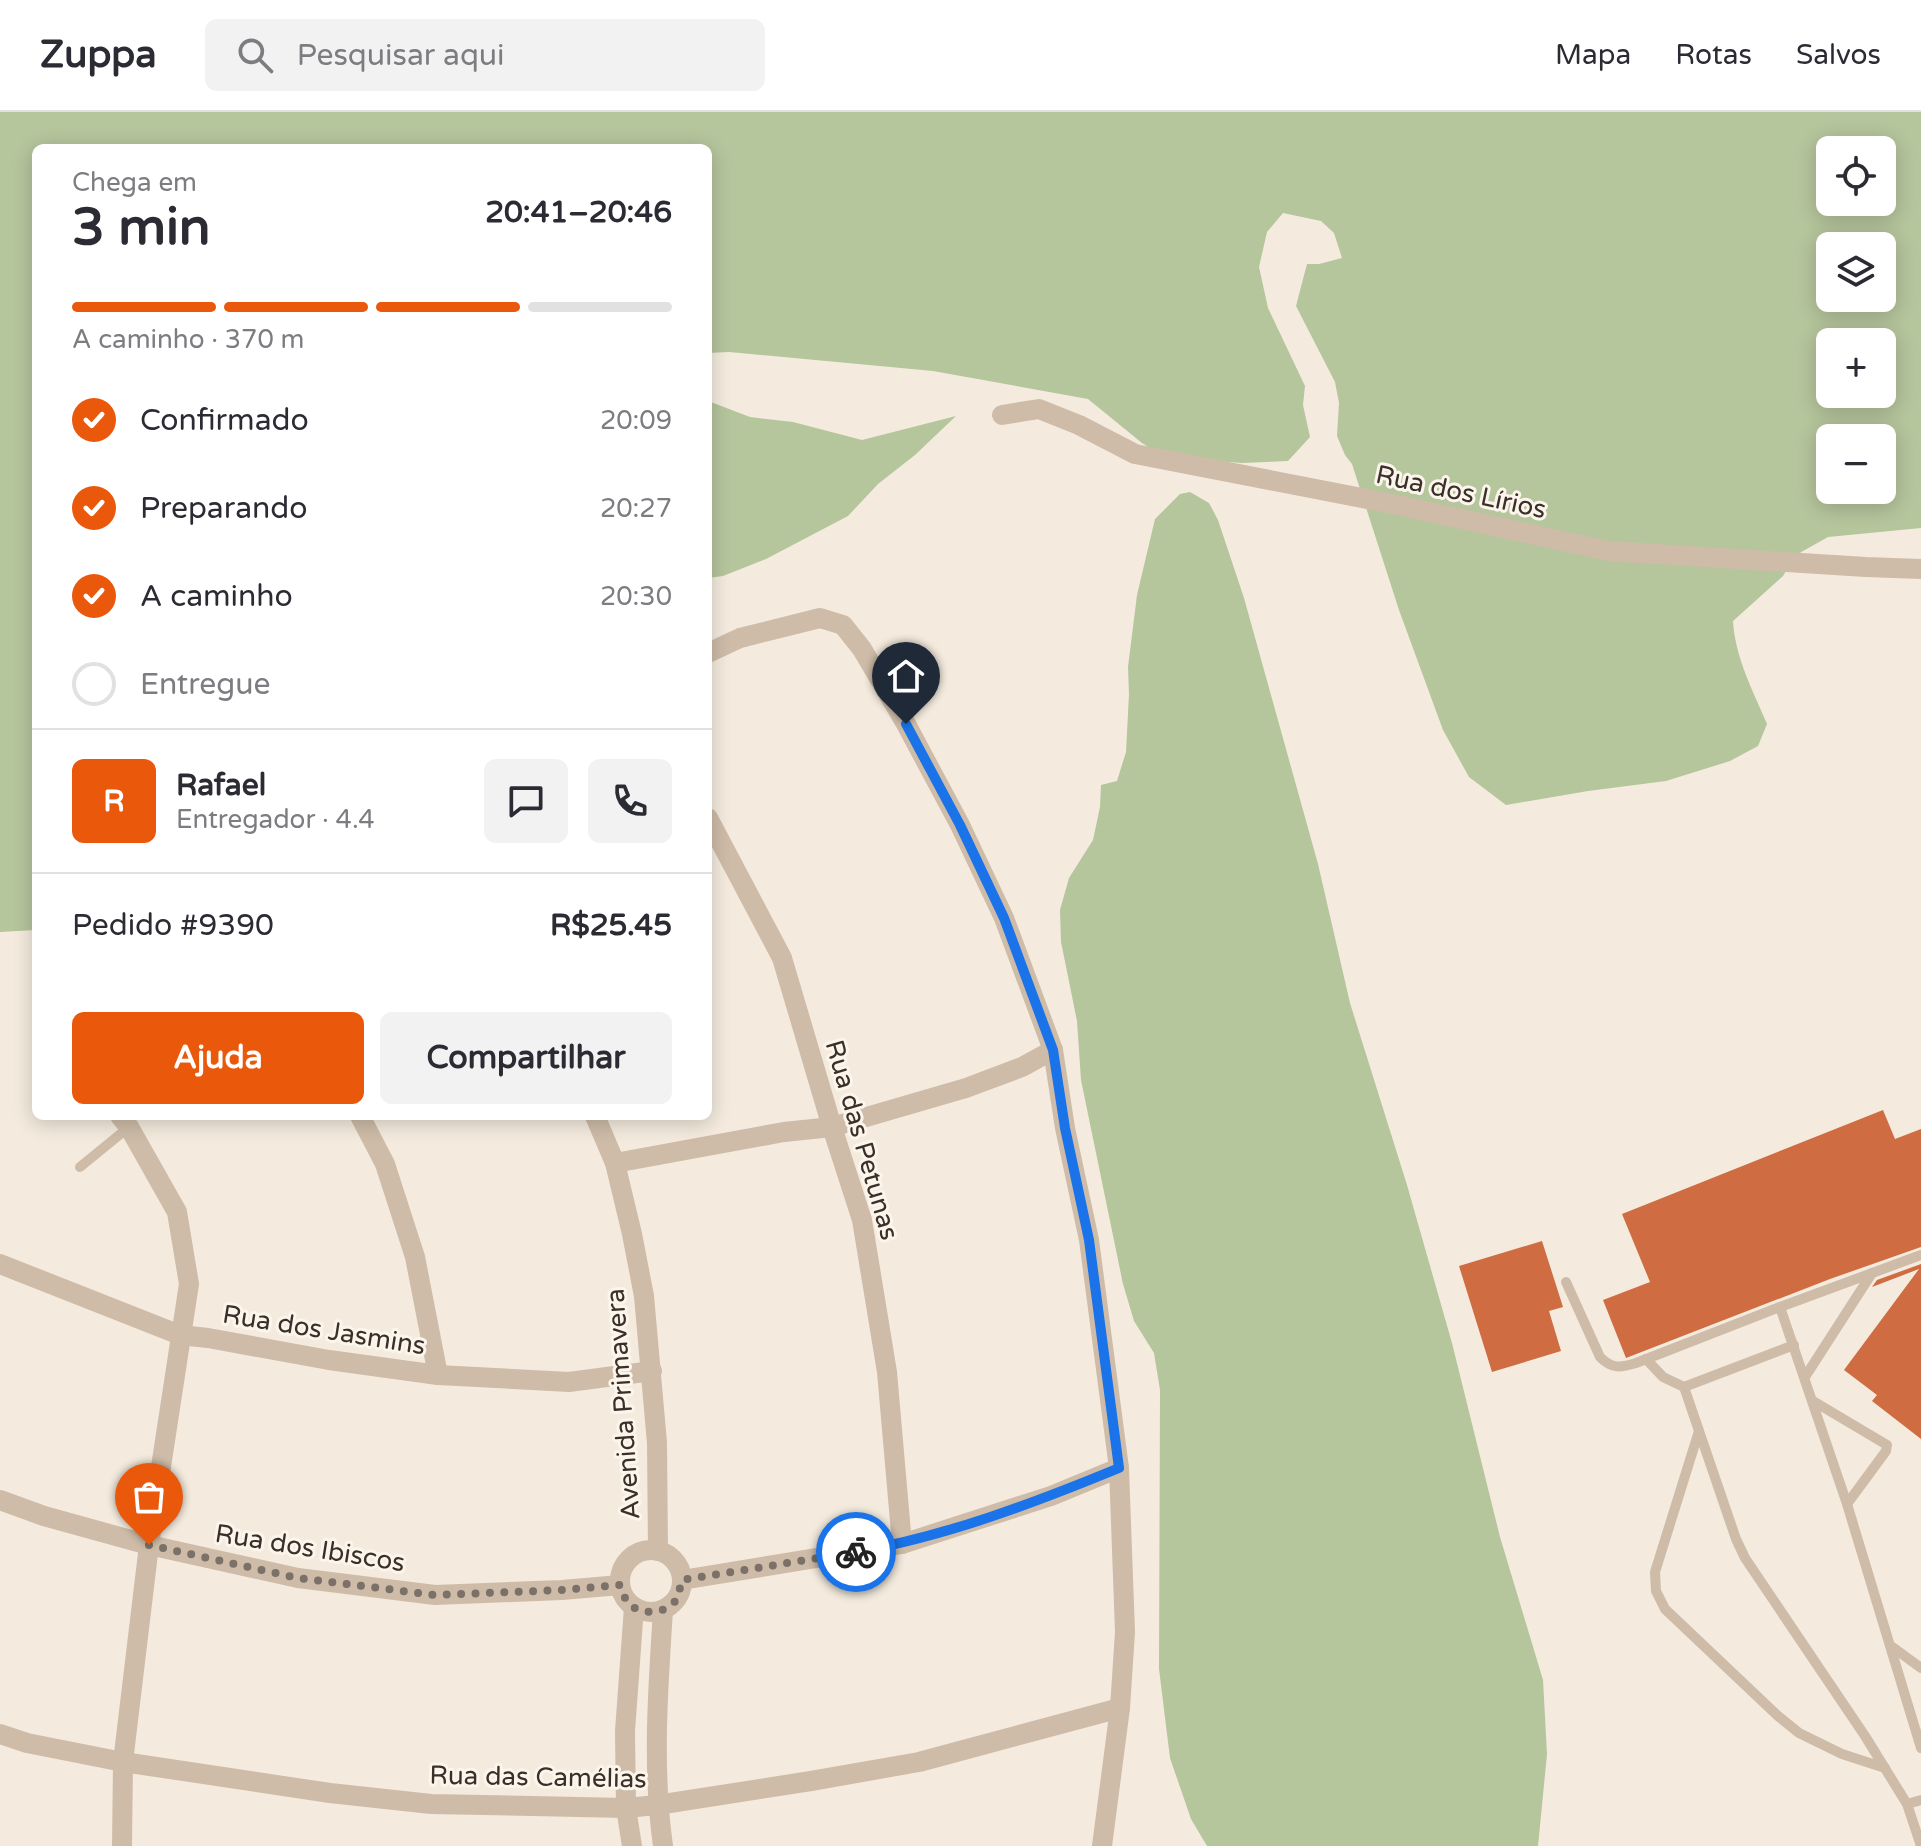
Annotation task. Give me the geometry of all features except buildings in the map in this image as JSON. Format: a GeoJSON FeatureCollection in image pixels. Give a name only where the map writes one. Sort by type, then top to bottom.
{"type":"FeatureCollection","features":[{"type":"Feature","properties":{"kind":"street","name":"Rua dos Lírios"},"geometry":{"type":"LineString","coordinates":[[1002,415],[1039,409],[1079,425],[1135,454],[1393,504],[1608,551],[1921,569]]}},
{"type":"Feature","properties":{"kind":"street"},"geometry":{"type":"LineString","coordinates":[[712,651],[740,638],[820,618],[843,625],[862,649],[899,712],[960,825],[1004,918],[1053,1050],[1065,1128],[1089,1240],[1119,1468],[1125,1632],[1120,1708],[1102,1846]]}},
{"type":"Feature","properties":{"kind":"street","name":"Rua das Petunas"},"geometry":{"type":"LineString","coordinates":[[712,826],[782,958],[862,1220],[887,1372],[902,1544]]}},
{"type":"Feature","properties":{"kind":"street"},"geometry":{"type":"LineString","coordinates":[[615,1163],[784,1132],[832,1127],[966,1088],[1022,1067],[1053,1050]]}},
{"type":"Feature","properties":{"kind":"street"},"geometry":{"type":"LineString","coordinates":[[362,1120],[385,1164],[415,1257],[438,1375]]}},
{"type":"Feature","properties":{"kind":"street","name":"Avenida Primavera"},"geometry":{"type":"LineString","coordinates":[[597,1120],[615,1163],[644,1296],[657,1443],[658,1551]]}},
{"type":"Feature","properties":{"kind":"street"},"geometry":{"type":"LineString","coordinates":[[122,1846],[123,1762],[149,1545],[189,1284],[177,1212],[124,1122]]}},
{"type":"Feature","properties":{"kind":"street","name":"Rua dos Jasmins"},"geometry":{"type":"LineString","coordinates":[[0,1264],[180,1335],[329,1360],[438,1375],[569,1382],[652,1371]]}},
{"type":"Feature","properties":{"kind":"street"},"geometry":{"type":"LineString","coordinates":[[682,1580],[902,1544],[1051,1496],[1119,1468]]}},
{"type":"Feature","properties":{"kind":"street","name":"Rua dos Ibiscos"},"geometry":{"type":"LineString","coordinates":[[0,1500],[44,1516],[149,1545],[298,1578],[435,1595],[620,1585]]}},
{"type":"Feature","properties":{"kind":"street"},"geometry":{"type":"LineString","coordinates":[[658,1551],[673,1560],[682,1580],[676,1600],[663,1610],[652,1613],[634,1607],[623,1595],[620,1585],[621,1571],[639,1552],[658,1551]]}},
{"type":"Feature","properties":{"kind":"street"},"geometry":{"type":"LineString","coordinates":[[632,1846],[626,1808],[625,1731],[634,1607]]}},
{"type":"Feature","properties":{"kind":"street"},"geometry":{"type":"LineString","coordinates":[[663,1610],[656,1720],[657,1805],[663,1846]]}},
{"type":"Feature","properties":{"kind":"street","name":"Rua das Camélias"},"geometry":{"type":"LineString","coordinates":[[0,1734],[27,1743],[123,1762],[330,1793],[431,1804],[626,1808],[919,1762],[1120,1708]]}},
{"type":"Feature","properties":{"kind":"lane"},"geometry":{"type":"LineString","coordinates":[[80,1167],[124,1122]]}},
{"type":"Feature","properties":{"kind":"lane"},"geometry":{"type":"LineString","coordinates":[[1566,1282],[1600,1357],[1608,1365],[1626,1366],[1921,1255]]}},
{"type":"Feature","properties":{"kind":"lane"},"geometry":{"type":"LineString","coordinates":[[1805,1377],[1872,1273]]}},
{"type":"Feature","properties":{"kind":"lane"},"geometry":{"type":"LineString","coordinates":[[1780,1307],[1847,1504],[1921,1748]]}},
{"type":"Feature","properties":{"kind":"lane"},"geometry":{"type":"LineString","coordinates":[[1684,1387],[1794,1345]]}},
{"type":"Feature","properties":{"kind":"lane"},"geometry":{"type":"LineString","coordinates":[[1646,1359],[1663,1377],[1684,1387],[1745,1558],[1885,1768],[1907,1804],[1921,1846]]}},
{"type":"Feature","properties":{"kind":"lane"},"geometry":{"type":"LineString","coordinates":[[1813,1401],[1887,1445],[1886,1451],[1847,1504]]}},
{"type":"Feature","properties":{"kind":"lane"},"geometry":{"type":"LineString","coordinates":[[1699,1431],[1655,1572],[1656,1591],[1665,1609],[1799,1733],[1842,1754],[1885,1768]]}},
{"type":"Feature","properties":{"kind":"lane"},"geometry":{"type":"LineString","coordinates":[[1891,1646],[1921,1668]]}},
{"type":"Feature","properties":{"kind":"lane"},"geometry":{"type":"LineString","coordinates":[[1907,1804],[1921,1800]]}},
{"type":"Feature","properties":{"kind":"green space"},"geometry":{"type":"Polygon","coordinates":[[[0,112],[1921,112],[1921,528],[1828,537],[1796,555],[1783,576],[1733,621],[1741,661],[1767,724],[1758,746],[1730,761],[1666,781],[1506,805],[1469,777],[1443,730],[1399,610],[1352,464],[1337,436],[1339,403],[1335,382],[1296,306],[1307,264],[1342,258],[1334,233],[1321,221],[1283,213],[1267,232],[1259,267],[1268,308],[1305,386],[1303,405],[1310,437],[1288,461],[1242,463],[1165,457],[1142,443],[1088,399],[933,371],[712,353],[712,144],[32,144],[32,930],[0,932],[0,112]]]}},
{"type":"Feature","properties":{"kind":"green space"},"geometry":{"type":"Polygon","coordinates":[[[712,403],[750,417],[793,422],[862,440],[956,416],[915,455],[878,484],[848,516],[766,559],[712,577],[712,403]]]}},
{"type":"Feature","properties":{"kind":"green space"},"geometry":{"type":"Polygon","coordinates":[[[1190,492],[1209,503],[1218,520],[1244,598],[1318,864],[1350,1003],[1407,1185],[1452,1343],[1500,1537],[1543,1680],[1547,1754],[1538,1846],[1207,1846],[1191,1819],[1170,1758],[1159,1669],[1160,1390],[1154,1353],[1134,1321],[1123,1284],[1081,1080],[1077,1021],[1061,942],[1060,910],[1069,878],[1093,840],[1101,785],[1117,781],[1126,752],[1128,667],[1137,595],[1155,519],[1180,494],[1190,492]]]}},
{"type":"Feature","properties":{"kind":"way so far"},"geometry":{"type":"LineString","coordinates":[[149,1545],[298,1578],[435,1595],[620,1585],[623,1595],[634,1607],[652,1613],[663,1610],[676,1600],[682,1580],[856,1552]]}},
{"type":"Feature","properties":{"kind":"route"},"geometry":{"type":"LineString","coordinates":[[856,1552],[902,1544],[983,1519],[1119,1468],[1089,1240],[1065,1128],[1053,1050],[1004,918],[960,825],[906,724]]}}]}
